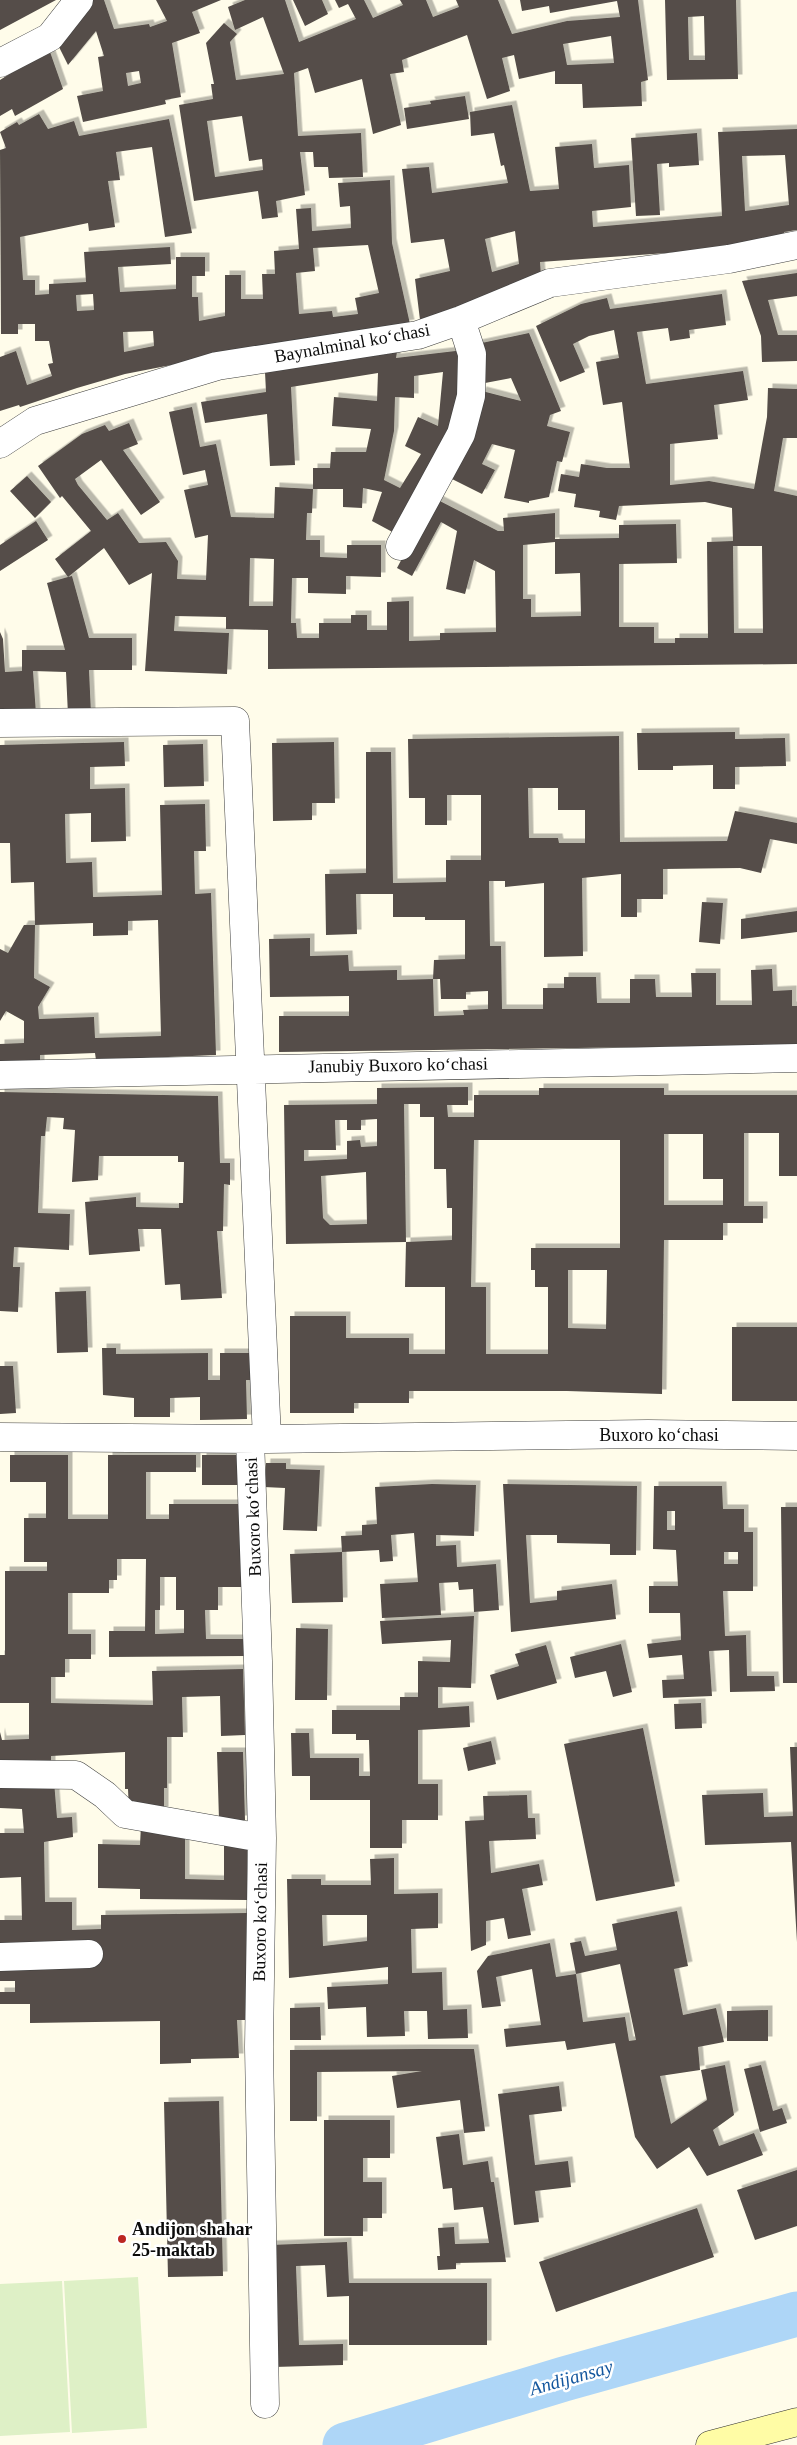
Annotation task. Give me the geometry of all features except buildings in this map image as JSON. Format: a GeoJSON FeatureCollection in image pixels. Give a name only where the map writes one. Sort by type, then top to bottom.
{"type":"FeatureCollection","features":[{"type":"Feature","properties":{"kind":"main road"},"geometry":{"type":"LineString","coordinates":[[710,2445],[797,2422]]}},
{"type":"Feature","properties":{"kind":"street"},"geometry":{"type":"LineString","coordinates":[[0,63],[50,37],[80,0]]}},
{"type":"Feature","properties":{"kind":"street","name":"Baynalminal koʻchasi"},"geometry":{"type":"LineString","coordinates":[[0,444],[35,421],[217,366],[418,335],[550,283],[729,259],[797,246]]}},
{"type":"Feature","properties":{"kind":"street"},"geometry":{"type":"LineString","coordinates":[[400,546],[460,434],[471,396],[472,354],[460,320]]}},
{"type":"Feature","properties":{"kind":"street"},"geometry":{"type":"LineString","coordinates":[[0,723],[235,721],[250,1068],[258,1440]]}},
{"type":"Feature","properties":{"kind":"street","name":"Janubiy Buxoro koʻchasi"},"geometry":{"type":"LineString","coordinates":[[0,1075],[250,1068],[797,1058]]}},
{"type":"Feature","properties":{"kind":"street","name":"Buxoro koʻchasi"},"geometry":{"type":"LineString","coordinates":[[0,1437],[258,1440],[648,1434],[797,1436]]}},
{"type":"Feature","properties":{"kind":"street","name":"Buxoro koʻchasi"},"geometry":{"type":"LineString","coordinates":[[258,1440],[258,1661],[262,1838],[259,2047],[265,2404]]}},
{"type":"Feature","properties":{"kind":"street"},"geometry":{"type":"LineString","coordinates":[[0,1774],[76,1775],[105,1795],[125,1814],[262,1838]]}},
{"type":"Feature","properties":{"kind":"street"},"geometry":{"type":"LineString","coordinates":[[0,1957],[90,1954]]}},
{"type":"Feature","properties":{"kind":"green space"},"geometry":{"type":"Polygon","coordinates":[[[138,2277],[147,2428],[72,2433],[64,2281],[138,2277]]]}},
{"type":"Feature","properties":{"kind":"green space"},"geometry":{"type":"Polygon","coordinates":[[[62,2281],[70,2432],[0,2436],[0,2284],[62,2281]]]}},
{"type":"Feature","properties":{"kind":"waterway","name":"Andijansay"},"geometry":{"type":"LineString","coordinates":[[345,2445],[564,2379],[797,2314]]}},
{"type":"Feature","properties":{"kind":"place","name":"Andijon shahar 25-maktab"},"geometry":{"type":"Point","coordinates":[122,2239]}}]}
